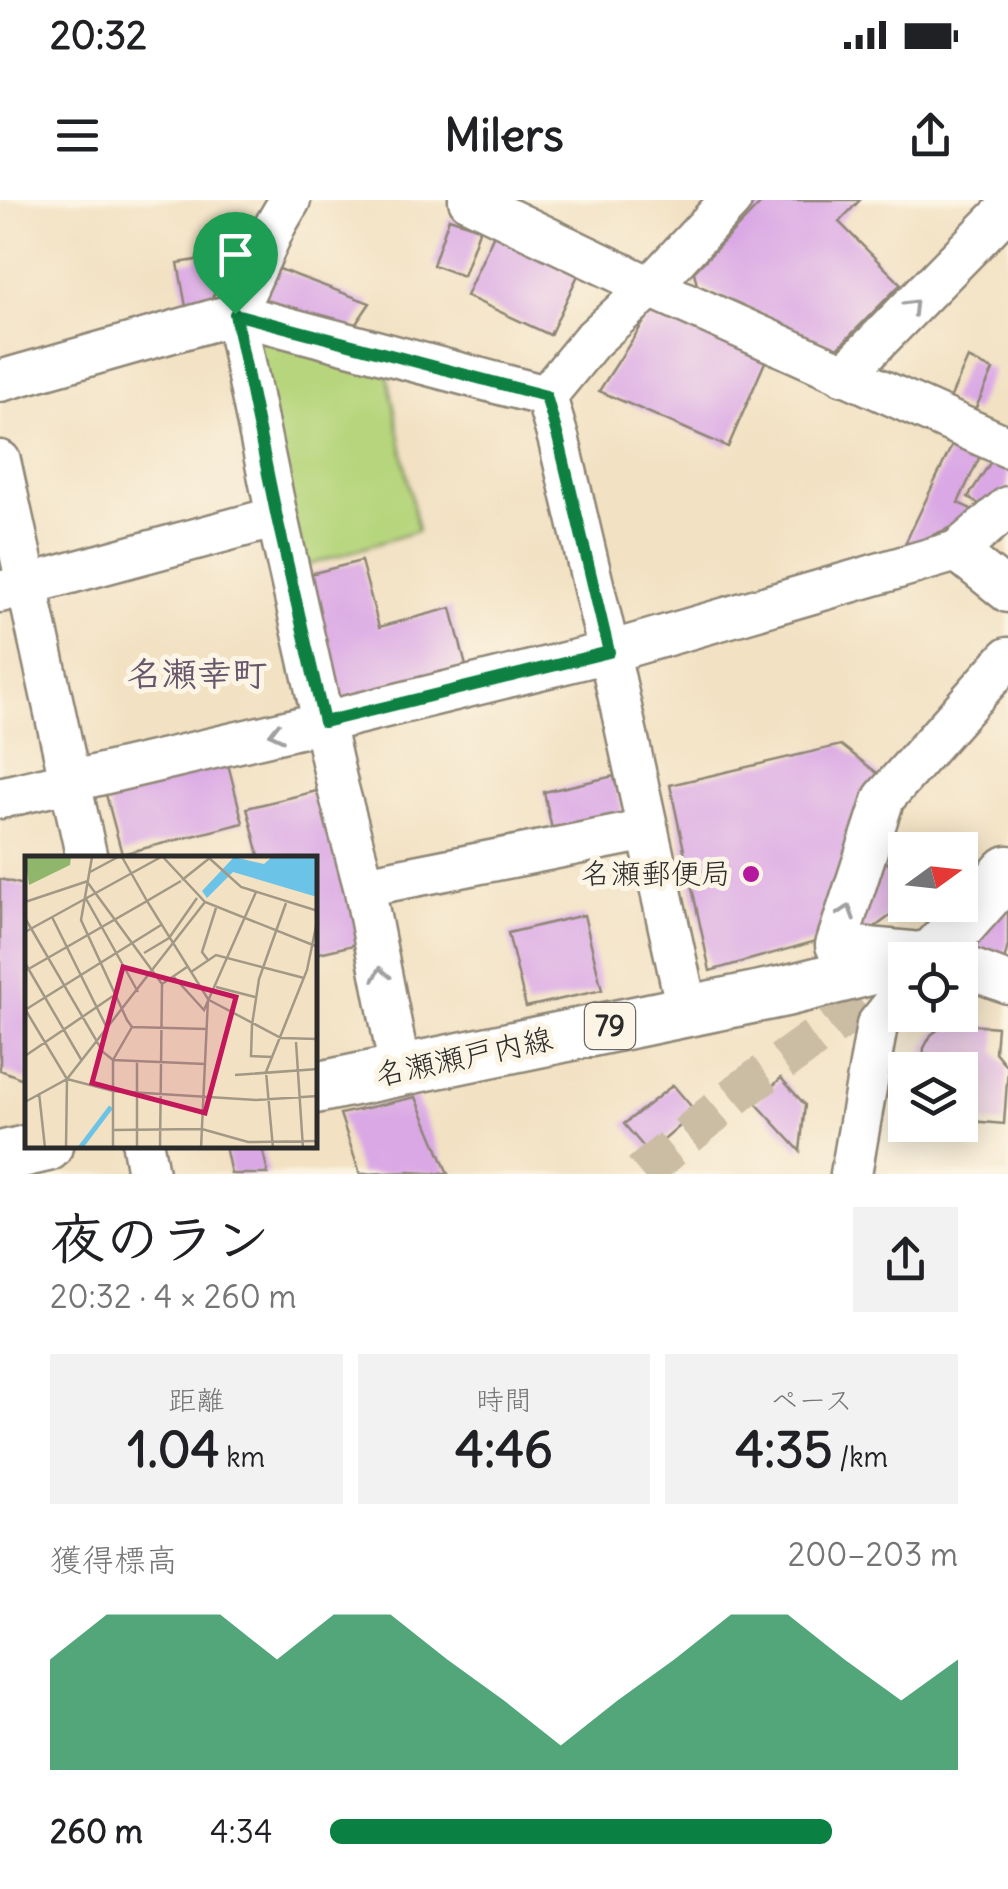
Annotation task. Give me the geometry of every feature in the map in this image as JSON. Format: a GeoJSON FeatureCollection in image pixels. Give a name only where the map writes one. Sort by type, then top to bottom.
{"type":"FeatureCollection","features":[{"type":"Feature","properties":{"kind":"main road"},"geometry":{"type":"LineString","coordinates":[[946,942],[1008,871]]}},
{"type":"Feature","properties":{"kind":"main road","name":"名瀬瀬戸内線"},"geometry":{"type":"LineString","coordinates":[[318,1087],[888,971]]}},
{"type":"Feature","properties":{"kind":"main road"},"geometry":{"type":"LineString","coordinates":[[0,1157],[34,1149]]}},
{"type":"Feature","properties":{"kind":"street"},"geometry":{"type":"LineString","coordinates":[[290,200],[235,314],[277,518],[364,886],[400,1070]]}},
{"type":"Feature","properties":{"kind":"street"},"geometry":{"type":"LineString","coordinates":[[546,396],[591,341],[650,287],[731,200]]}},
{"type":"Feature","properties":{"kind":"street"},"geometry":{"type":"LineString","coordinates":[[478,201],[650,287],[1008,447]]}},
{"type":"Feature","properties":{"kind":"street"},"geometry":{"type":"LineString","coordinates":[[844,375],[1008,208]]}},
{"type":"Feature","properties":{"kind":"street"},"geometry":{"type":"LineString","coordinates":[[0,381],[235,314],[546,396]]}},
{"type":"Feature","properties":{"kind":"street"},"geometry":{"type":"LineString","coordinates":[[546,396],[609,652],[687,1010]]}},
{"type":"Feature","properties":{"kind":"street"},"geometry":{"type":"LineString","coordinates":[[0,461],[14,588],[71,780],[85,856]]}},
{"type":"Feature","properties":{"kind":"street"},"geometry":{"type":"LineString","coordinates":[[0,798],[609,652],[957,551],[1008,507]]}},
{"type":"Feature","properties":{"kind":"street"},"geometry":{"type":"LineString","coordinates":[[14,588],[277,518]]}},
{"type":"Feature","properties":{"kind":"street"},"geometry":{"type":"LineString","coordinates":[[957,551],[1008,592]]}},
{"type":"Feature","properties":{"kind":"street"},"geometry":{"type":"LineString","coordinates":[[888,956],[836,945],[884,798],[1008,658]]}},
{"type":"Feature","properties":{"kind":"street"},"geometry":{"type":"LineString","coordinates":[[364,886],[648,830]]}},
{"type":"Feature","properties":{"kind":"street"},"geometry":{"type":"LineString","coordinates":[[978,976],[1008,983]]}},
{"type":"Feature","properties":{"kind":"street"},"geometry":{"type":"LineString","coordinates":[[850,1174],[877,1025],[888,1012]]}},
{"type":"Feature","properties":{"kind":"street"},"geometry":{"type":"LineString","coordinates":[[144,1149],[148,1174]]}},
{"type":"Feature","properties":{"kind":"green space"},"geometry":{"type":"Polygon","coordinates":[[[247,329],[386,365],[418,531],[297,569],[247,329]]]}},
{"type":"Feature","properties":{"kind":"building"},"geometry":{"type":"Polygon","coordinates":[[[764,200],[860,200],[839,222],[901,284],[837,349],[697,285],[694,272],[764,200]]]}},
{"type":"Feature","properties":{"kind":"building"},"geometry":{"type":"Polygon","coordinates":[[[449,218],[480,228],[463,276],[433,265],[449,218]]]}},
{"type":"Feature","properties":{"kind":"building"},"geometry":{"type":"Polygon","coordinates":[[[494,234],[579,273],[550,335],[466,296],[494,234]]]}},
{"type":"Feature","properties":{"kind":"building"},"geometry":{"type":"Polygon","coordinates":[[[203,246],[230,262],[212,298],[186,307],[178,263],[196,260],[203,246]]]}},
{"type":"Feature","properties":{"kind":"building"},"geometry":{"type":"Polygon","coordinates":[[[274,267],[370,303],[349,334],[262,301],[274,267]]]}},
{"type":"Feature","properties":{"kind":"building"},"geometry":{"type":"Polygon","coordinates":[[[673,307],[768,355],[728,447],[599,391],[651,311],[673,307]]]}},
{"type":"Feature","properties":{"kind":"building"},"geometry":{"type":"Polygon","coordinates":[[[968,358],[993,370],[974,412],[949,401],[968,358]]]}},
{"type":"Feature","properties":{"kind":"building"},"geometry":{"type":"Polygon","coordinates":[[[954,441],[981,454],[958,503],[982,514],[903,548],[954,441]]]}},
{"type":"Feature","properties":{"kind":"building"},"geometry":{"type":"Polygon","coordinates":[[[992,460],[1008,470],[1008,486],[991,512],[968,497],[992,460]]]}},
{"type":"Feature","properties":{"kind":"building"},"geometry":{"type":"Polygon","coordinates":[[[361,561],[379,627],[451,608],[466,666],[339,700],[306,575],[361,561]]]}},
{"type":"Feature","properties":{"kind":"building"},"geometry":{"type":"Polygon","coordinates":[[[841,745],[881,776],[827,938],[710,971],[670,785],[841,745]]]}},
{"type":"Feature","properties":{"kind":"building"},"geometry":{"type":"Polygon","coordinates":[[[226,756],[243,823],[122,854],[104,787],[226,756]]]}},
{"type":"Feature","properties":{"kind":"building"},"geometry":{"type":"Polygon","coordinates":[[[614,776],[624,818],[553,834],[544,792],[614,776]]]}},
{"type":"Feature","properties":{"kind":"building"},"geometry":{"type":"Polygon","coordinates":[[[325,789],[362,943],[318,953],[318,856],[259,856],[247,808],[325,789]]]}},
{"type":"Feature","properties":{"kind":"building"},"geometry":{"type":"Polygon","coordinates":[[[885,860],[888,917],[853,943],[885,860]]]}},
{"type":"Feature","properties":{"kind":"building"},"geometry":{"type":"Polygon","coordinates":[[[0,879],[25,885],[25,1080],[0,1070],[0,879]]]}},
{"type":"Feature","properties":{"kind":"building"},"geometry":{"type":"Polygon","coordinates":[[[1008,902],[1008,945],[1002,970],[981,964],[975,942],[1008,902]]]}},
{"type":"Feature","properties":{"kind":"building"},"geometry":{"type":"Polygon","coordinates":[[[584,915],[602,990],[526,1007],[508,933],[584,915]]]}},
{"type":"Feature","properties":{"kind":"building"},"geometry":{"type":"Polygon","coordinates":[[[978,1025],[997,1027],[995,1052],[1008,1068],[1004,1124],[978,1122],[978,1052],[924,1052],[931,1035],[978,1032],[978,1025]]]}},
{"type":"Feature","properties":{"kind":"building"},"geometry":{"type":"Polygon","coordinates":[[[781,1078],[805,1105],[800,1151],[755,1102],[781,1078]]]}},
{"type":"Feature","properties":{"kind":"building"},"geometry":{"type":"Polygon","coordinates":[[[673,1085],[696,1112],[649,1153],[624,1124],[673,1085]]]}},
{"type":"Feature","properties":{"kind":"building"},"geometry":{"type":"Polygon","coordinates":[[[416,1097],[448,1174],[360,1174],[340,1114],[416,1097]]]}},
{"type":"Feature","properties":{"kind":"building"},"geometry":{"type":"Polygon","coordinates":[[[226,1149],[263,1149],[268,1174],[231,1174],[226,1149]]]}},
{"type":"Feature","properties":{"kind":"tunnel"},"geometry":{"type":"LineString","coordinates":[[641,1174],[734,1096],[888,986]]}},
{"type":"Feature","properties":{"kind":"place","name":"名瀬郵便局"},"geometry":{"type":"Point","coordinates":[751,874]}},
{"type":"Feature","properties":{"kind":"district","name":"名瀬幸町"},"geometry":{"type":"Point","coordinates":[197,674]}},
{"type":"Feature","properties":{"kind":"route"},"geometry":{"type":"LineString","coordinates":[[235,314],[546,396],[609,652],[324,722],[235,314]]}}]}
